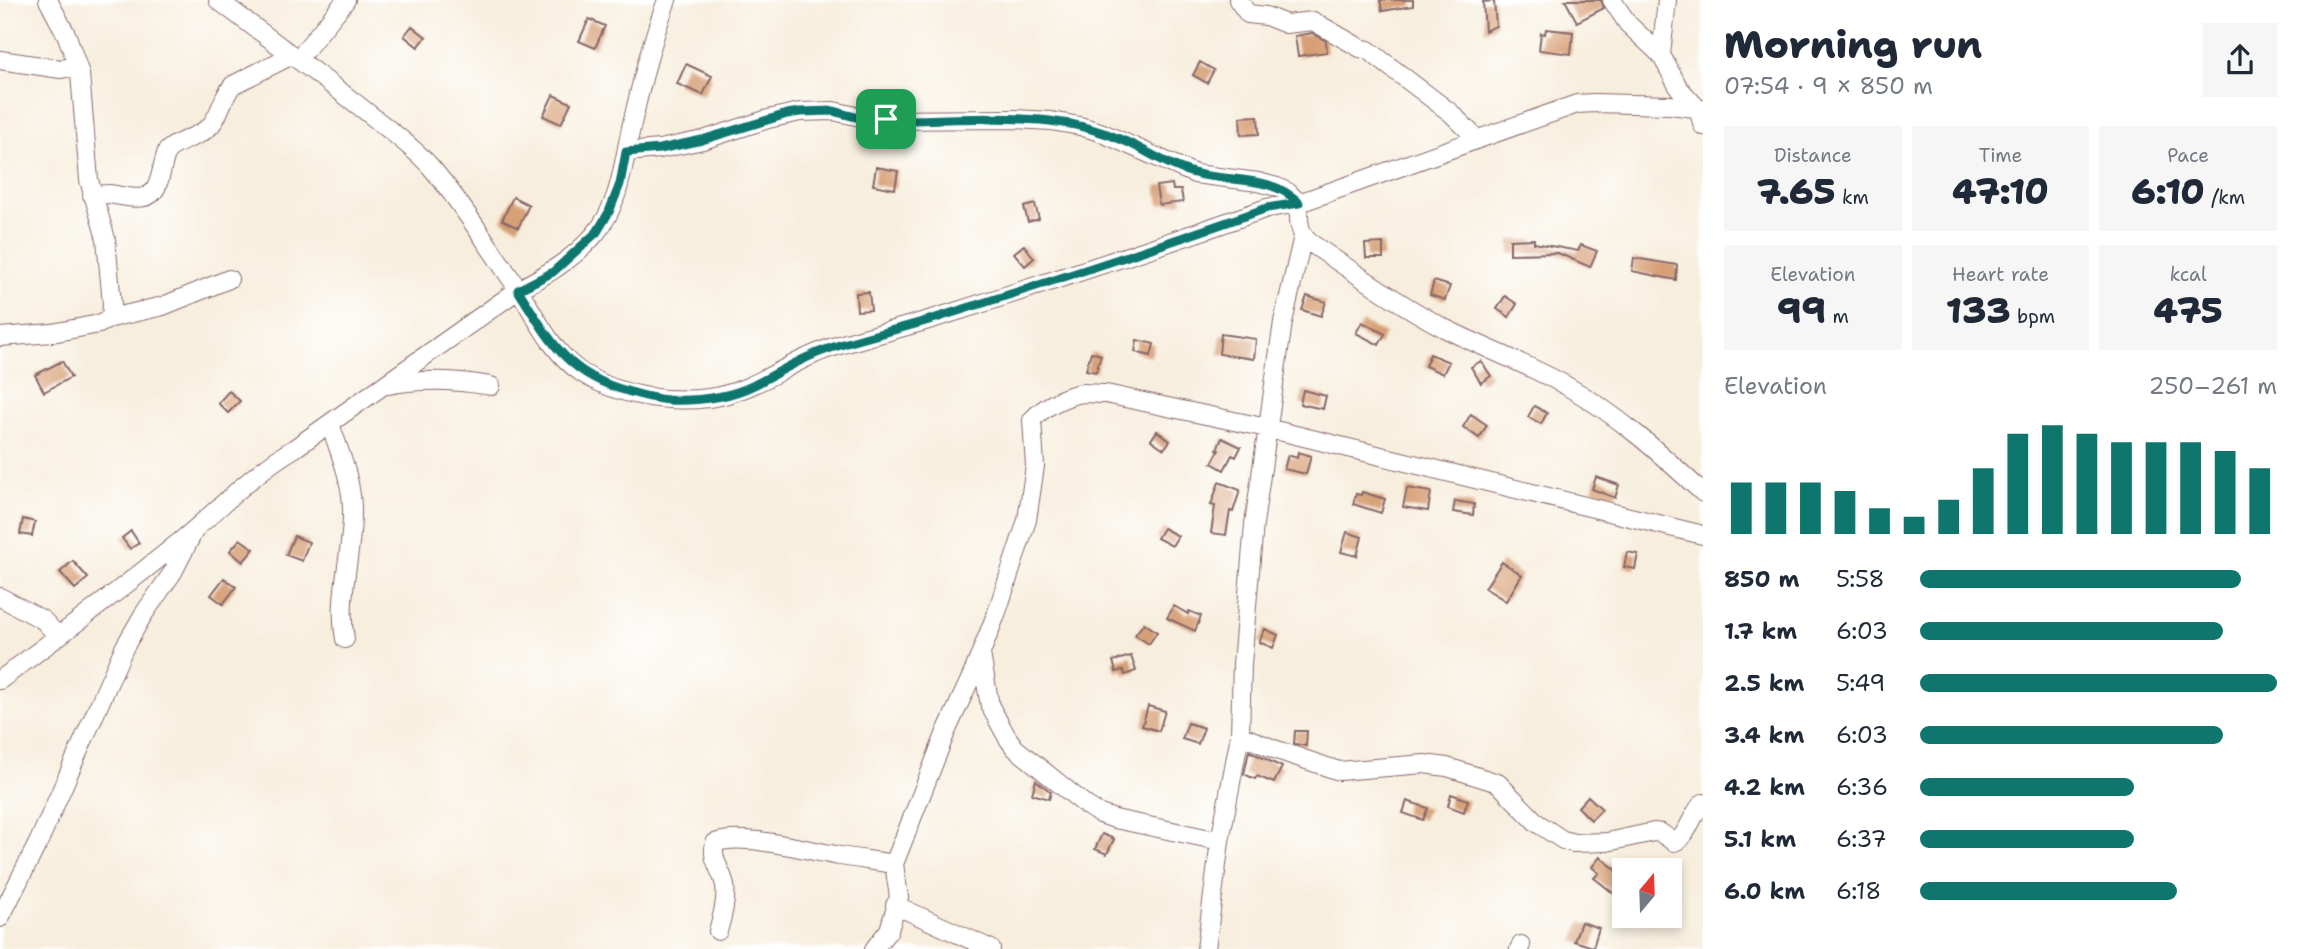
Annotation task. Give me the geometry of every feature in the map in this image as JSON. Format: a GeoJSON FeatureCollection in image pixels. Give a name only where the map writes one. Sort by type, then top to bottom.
{"type":"FeatureCollection","features":[{"type":"Feature","properties":{"kind":"street"},"geometry":{"type":"LineString","coordinates":[[48,0],[67,36],[83,92],[89,180],[106,239],[111,318]]}},
{"type":"Feature","properties":{"kind":"street"},"geometry":{"type":"LineString","coordinates":[[218,0],[424,159],[448,188],[552,344],[583,373],[607,386],[668,400],[732,394],[803,358],[830,348],[943,316],[1267,208],[1299,203],[1577,104],[1670,105],[1701,115]]}},
{"type":"Feature","properties":{"kind":"street"},"geometry":{"type":"LineString","coordinates":[[92,195],[108,194],[133,199],[148,196],[157,187],[167,151],[208,127],[233,85],[295,57],[346,0]]}},
{"type":"Feature","properties":{"kind":"street"},"geometry":{"type":"LineString","coordinates":[[0,680],[131,581],[260,471],[518,290],[553,272],[597,232],[609,212],[620,184],[651,44],[667,0]]}},
{"type":"Feature","properties":{"kind":"street"},"geometry":{"type":"LineString","coordinates":[[1238,0],[1248,14],[1266,16],[1286,24],[1313,22],[1368,50],[1451,113],[1476,138]]}},
{"type":"Feature","properties":{"kind":"street"},"geometry":{"type":"LineString","coordinates":[[1612,0],[1628,24],[1661,55],[1679,88],[1701,115]]}},
{"type":"Feature","properties":{"kind":"street"},"geometry":{"type":"LineString","coordinates":[[1661,55],[1667,0]]}},
{"type":"Feature","properties":{"kind":"street"},"geometry":{"type":"LineString","coordinates":[[0,60],[61,69],[77,66]]}},
{"type":"Feature","properties":{"kind":"street"},"geometry":{"type":"LineString","coordinates":[[626,152],[660,149],[702,140],[800,112],[833,111],[874,120],[1015,119],[1080,126],[1100,132],[1195,174],[1277,187],[1289,192],[1299,203],[1299,226],[1303,236],[1440,326],[1564,384],[1647,442],[1703,493]]}},
{"type":"Feature","properties":{"kind":"street"},"geometry":{"type":"LineString","coordinates":[[1206,949],[1220,841],[1240,735],[1242,664],[1254,524],[1267,428],[1283,322],[1303,236]]}},
{"type":"Feature","properties":{"kind":"street"},"geometry":{"type":"LineString","coordinates":[[0,337],[99,324],[111,318],[163,306],[229,279]]}},
{"type":"Feature","properties":{"kind":"street"},"geometry":{"type":"LineString","coordinates":[[381,387],[412,380],[466,381],[491,386]]}},
{"type":"Feature","properties":{"kind":"street"},"geometry":{"type":"LineString","coordinates":[[874,949],[889,930],[899,897],[894,864],[997,612],[1027,520],[1035,466],[1032,420],[1040,411],[1070,396],[1081,393],[1106,394],[1267,428],[1703,535]]}},
{"type":"Feature","properties":{"kind":"street"},"geometry":{"type":"LineString","coordinates":[[330,424],[348,479],[352,513],[342,619],[345,639]]}},
{"type":"Feature","properties":{"kind":"street"},"geometry":{"type":"LineString","coordinates":[[0,918],[39,841],[124,648],[173,572],[194,530]]}},
{"type":"Feature","properties":{"kind":"street"},"geometry":{"type":"LineString","coordinates":[[0,597],[43,620],[58,636]]}},
{"type":"Feature","properties":{"kind":"street"},"geometry":{"type":"LineString","coordinates":[[981,653],[990,706],[1007,737],[1016,748],[1072,794],[1100,814],[1115,820],[1220,841]]}},
{"type":"Feature","properties":{"kind":"street"},"geometry":{"type":"LineString","coordinates":[[1240,735],[1339,771],[1424,764],[1447,767],[1498,783],[1537,823],[1563,840],[1574,843],[1607,842],[1654,832],[1661,833],[1674,842],[1684,836],[1689,823],[1703,803]]}},
{"type":"Feature","properties":{"kind":"street"},"geometry":{"type":"LineString","coordinates":[[718,932],[723,917],[725,885],[713,852],[715,843],[719,841],[779,844],[894,864]]}},
{"type":"Feature","properties":{"kind":"street"},"geometry":{"type":"LineString","coordinates":[[895,905],[990,949]]}},
{"type":"Feature","properties":{"kind":"building"},"geometry":{"type":"Polygon","coordinates":[[[1380,0],[1413,0],[1413,6],[1382,11],[1380,0]]]}},
{"type":"Feature","properties":{"kind":"building"},"geometry":{"type":"Polygon","coordinates":[[[1565,0],[1601,0],[1604,8],[1577,22],[1565,0]]]}},
{"type":"Feature","properties":{"kind":"building"},"geometry":{"type":"Polygon","coordinates":[[[1494,1],[1496,26],[1485,31],[1483,2],[1494,1]]]}},
{"type":"Feature","properties":{"kind":"building"},"geometry":{"type":"Polygon","coordinates":[[[589,19],[605,26],[595,48],[579,41],[589,19]]]}},
{"type":"Feature","properties":{"kind":"building"},"geometry":{"type":"Polygon","coordinates":[[[412,26],[426,37],[418,47],[404,36],[412,26]]]}},
{"type":"Feature","properties":{"kind":"building"},"geometry":{"type":"Polygon","coordinates":[[[1546,29],[1573,32],[1571,54],[1539,50],[1541,33],[1545,34],[1546,29]]]}},
{"type":"Feature","properties":{"kind":"building"},"geometry":{"type":"Polygon","coordinates":[[[1312,33],[1326,41],[1327,52],[1298,56],[1295,36],[1312,33]]]}},
{"type":"Feature","properties":{"kind":"building"},"geometry":{"type":"Polygon","coordinates":[[[1200,62],[1214,70],[1207,83],[1193,75],[1200,62]]]}},
{"type":"Feature","properties":{"kind":"building"},"geometry":{"type":"Polygon","coordinates":[[[686,64],[712,76],[703,95],[677,84],[686,64]]]}},
{"type":"Feature","properties":{"kind":"building"},"geometry":{"type":"Polygon","coordinates":[[[553,95],[571,103],[561,124],[543,116],[553,95]]]}},
{"type":"Feature","properties":{"kind":"building"},"geometry":{"type":"Polygon","coordinates":[[[1258,116],[1259,134],[1241,135],[1240,117],[1258,116]]]}},
{"type":"Feature","properties":{"kind":"building"},"geometry":{"type":"Polygon","coordinates":[[[876,167],[898,171],[895,189],[873,185],[876,167]]]}},
{"type":"Feature","properties":{"kind":"building"},"geometry":{"type":"Polygon","coordinates":[[[1172,184],[1173,190],[1181,190],[1183,202],[1159,205],[1156,186],[1172,184]]]}},
{"type":"Feature","properties":{"kind":"building"},"geometry":{"type":"Polygon","coordinates":[[[513,197],[529,205],[518,228],[502,220],[513,197]]]}},
{"type":"Feature","properties":{"kind":"building"},"geometry":{"type":"Polygon","coordinates":[[[1035,204],[1039,219],[1028,222],[1024,207],[1035,204]]]}},
{"type":"Feature","properties":{"kind":"building"},"geometry":{"type":"Polygon","coordinates":[[[1534,239],[1534,243],[1578,251],[1581,245],[1597,251],[1590,267],[1558,253],[1510,254],[1510,240],[1534,239]]]}},
{"type":"Feature","properties":{"kind":"building"},"geometry":{"type":"Polygon","coordinates":[[[1383,243],[1383,258],[1366,258],[1365,244],[1383,243]]]}},
{"type":"Feature","properties":{"kind":"building"},"geometry":{"type":"Polygon","coordinates":[[[1024,245],[1034,258],[1025,266],[1014,253],[1024,245]]]}},
{"type":"Feature","properties":{"kind":"building"},"geometry":{"type":"Polygon","coordinates":[[[1634,258],[1677,265],[1676,280],[1632,271],[1634,258]]]}},
{"type":"Feature","properties":{"kind":"building"},"geometry":{"type":"Polygon","coordinates":[[[1434,281],[1450,286],[1445,300],[1430,295],[1434,281]]]}},
{"type":"Feature","properties":{"kind":"building"},"geometry":{"type":"Polygon","coordinates":[[[869,292],[871,310],[857,311],[856,293],[869,292]]]}},
{"type":"Feature","properties":{"kind":"building"},"geometry":{"type":"Polygon","coordinates":[[[1307,296],[1326,302],[1321,316],[1302,310],[1307,296]]]}},
{"type":"Feature","properties":{"kind":"building"},"geometry":{"type":"Polygon","coordinates":[[[1505,296],[1517,304],[1509,317],[1497,309],[1505,296]]]}},
{"type":"Feature","properties":{"kind":"building"},"geometry":{"type":"Polygon","coordinates":[[[1362,322],[1385,334],[1379,345],[1356,333],[1362,322]]]}},
{"type":"Feature","properties":{"kind":"building"},"geometry":{"type":"Polygon","coordinates":[[[1221,334],[1256,339],[1254,359],[1219,354],[1221,334]]]}},
{"type":"Feature","properties":{"kind":"building"},"geometry":{"type":"Polygon","coordinates":[[[1137,340],[1154,344],[1151,356],[1135,352],[1137,340]]]}},
{"type":"Feature","properties":{"kind":"building"},"geometry":{"type":"Polygon","coordinates":[[[1091,352],[1101,355],[1096,372],[1086,370],[1091,352]]]}},
{"type":"Feature","properties":{"kind":"building"},"geometry":{"type":"Polygon","coordinates":[[[1430,354],[1449,362],[1443,374],[1425,366],[1430,354]]]}},
{"type":"Feature","properties":{"kind":"building"},"geometry":{"type":"Polygon","coordinates":[[[62,361],[71,377],[44,392],[35,375],[62,361]]]}},
{"type":"Feature","properties":{"kind":"building"},"geometry":{"type":"Polygon","coordinates":[[[1481,361],[1491,376],[1481,383],[1471,367],[1481,361]]]}},
{"type":"Feature","properties":{"kind":"building"},"geometry":{"type":"Polygon","coordinates":[[[1303,390],[1326,396],[1323,409],[1300,404],[1303,390]]]}},
{"type":"Feature","properties":{"kind":"building"},"geometry":{"type":"Polygon","coordinates":[[[229,391],[240,401],[228,413],[218,403],[229,391]]]}},
{"type":"Feature","properties":{"kind":"building"},"geometry":{"type":"Polygon","coordinates":[[[1534,406],[1547,413],[1541,424],[1528,417],[1534,406]]]}},
{"type":"Feature","properties":{"kind":"building"},"geometry":{"type":"Polygon","coordinates":[[[1471,414],[1487,425],[1479,438],[1463,427],[1471,414]]]}},
{"type":"Feature","properties":{"kind":"building"},"geometry":{"type":"Polygon","coordinates":[[[1157,431],[1170,441],[1164,449],[1151,440],[1157,431]]]}},
{"type":"Feature","properties":{"kind":"building"},"geometry":{"type":"Polygon","coordinates":[[[1222,438],[1241,447],[1236,457],[1232,455],[1224,470],[1212,463],[1222,438]]]}},
{"type":"Feature","properties":{"kind":"building"},"geometry":{"type":"Polygon","coordinates":[[[1298,452],[1311,456],[1306,474],[1284,469],[1288,455],[1297,458],[1298,452]]]}},
{"type":"Feature","properties":{"kind":"building"},"geometry":{"type":"Polygon","coordinates":[[[1596,477],[1619,485],[1615,498],[1592,489],[1596,477]]]}},
{"type":"Feature","properties":{"kind":"building"},"geometry":{"type":"Polygon","coordinates":[[[1219,482],[1240,490],[1233,512],[1230,511],[1226,535],[1211,533],[1215,506],[1211,505],[1219,482]]]}},
{"type":"Feature","properties":{"kind":"building"},"geometry":{"type":"Polygon","coordinates":[[[1407,488],[1431,492],[1428,511],[1403,507],[1407,488]]]}},
{"type":"Feature","properties":{"kind":"building"},"geometry":{"type":"Polygon","coordinates":[[[1362,492],[1385,499],[1381,513],[1353,504],[1356,494],[1361,495],[1362,492]]]}},
{"type":"Feature","properties":{"kind":"building"},"geometry":{"type":"Polygon","coordinates":[[[1455,501],[1474,504],[1473,515],[1453,512],[1455,501]]]}},
{"type":"Feature","properties":{"kind":"building"},"geometry":{"type":"Polygon","coordinates":[[[23,519],[35,522],[32,536],[20,534],[23,519]]]}},
{"type":"Feature","properties":{"kind":"building"},"geometry":{"type":"Polygon","coordinates":[[[1163,528],[1178,536],[1172,546],[1157,538],[1163,528]]]}},
{"type":"Feature","properties":{"kind":"building"},"geometry":{"type":"Polygon","coordinates":[[[131,531],[139,543],[130,549],[122,538],[131,531]]]}},
{"type":"Feature","properties":{"kind":"building"},"geometry":{"type":"Polygon","coordinates":[[[1347,532],[1362,537],[1357,556],[1341,552],[1347,532]]]}},
{"type":"Feature","properties":{"kind":"building"},"geometry":{"type":"Polygon","coordinates":[[[294,536],[309,542],[302,561],[286,555],[294,536]]]}},
{"type":"Feature","properties":{"kind":"building"},"geometry":{"type":"Polygon","coordinates":[[[240,539],[254,549],[243,562],[230,551],[240,539]]]}},
{"type":"Feature","properties":{"kind":"building"},"geometry":{"type":"Polygon","coordinates":[[[1627,552],[1638,554],[1635,569],[1624,567],[1627,552]]]}},
{"type":"Feature","properties":{"kind":"building"},"geometry":{"type":"Polygon","coordinates":[[[73,561],[88,578],[75,589],[60,572],[73,561]]]}},
{"type":"Feature","properties":{"kind":"building"},"geometry":{"type":"Polygon","coordinates":[[[1502,562],[1522,575],[1506,601],[1485,588],[1502,562]]]}},
{"type":"Feature","properties":{"kind":"building"},"geometry":{"type":"Polygon","coordinates":[[[224,578],[236,587],[223,604],[211,595],[224,578]]]}},
{"type":"Feature","properties":{"kind":"building"},"geometry":{"type":"Polygon","coordinates":[[[1174,606],[1188,614],[1189,611],[1201,616],[1195,631],[1167,618],[1174,606]]]}},
{"type":"Feature","properties":{"kind":"building"},"geometry":{"type":"Polygon","coordinates":[[[1144,623],[1157,632],[1149,644],[1135,635],[1144,623]]]}},
{"type":"Feature","properties":{"kind":"building"},"geometry":{"type":"Polygon","coordinates":[[[1265,629],[1278,635],[1273,648],[1259,642],[1265,629]]]}},
{"type":"Feature","properties":{"kind":"building"},"geometry":{"type":"Polygon","coordinates":[[[1131,656],[1136,671],[1125,675],[1123,670],[1116,672],[1113,661],[1131,656]]]}},
{"type":"Feature","properties":{"kind":"building"},"geometry":{"type":"Polygon","coordinates":[[[1148,706],[1165,711],[1159,731],[1142,726],[1148,706]]]}},
{"type":"Feature","properties":{"kind":"building"},"geometry":{"type":"Polygon","coordinates":[[[1188,723],[1204,728],[1198,744],[1182,739],[1188,723]]]}},
{"type":"Feature","properties":{"kind":"building"},"geometry":{"type":"Polygon","coordinates":[[[1295,731],[1307,731],[1306,746],[1294,744],[1295,731]]]}},
{"type":"Feature","properties":{"kind":"building"},"geometry":{"type":"Polygon","coordinates":[[[1249,751],[1282,767],[1274,783],[1244,774],[1249,751]]]}},
{"type":"Feature","properties":{"kind":"building"},"geometry":{"type":"Polygon","coordinates":[[[1036,780],[1051,792],[1049,799],[1032,794],[1036,780]]]}},
{"type":"Feature","properties":{"kind":"building"},"geometry":{"type":"Polygon","coordinates":[[[1451,794],[1468,800],[1464,812],[1448,806],[1451,794]]]}},
{"type":"Feature","properties":{"kind":"building"},"geometry":{"type":"Polygon","coordinates":[[[1588,796],[1602,809],[1591,820],[1578,807],[1588,796]]]}},
{"type":"Feature","properties":{"kind":"building"},"geometry":{"type":"Polygon","coordinates":[[[1407,801],[1428,808],[1423,820],[1403,813],[1407,801]]]}},
{"type":"Feature","properties":{"kind":"building"},"geometry":{"type":"Polygon","coordinates":[[[1102,834],[1114,839],[1107,854],[1095,849],[1102,834]]]}},
{"type":"Feature","properties":{"kind":"building"},"geometry":{"type":"Polygon","coordinates":[[[1600,857],[1612,866],[1612,892],[1594,878],[1599,873],[1592,867],[1600,857]]]}},
{"type":"Feature","properties":{"kind":"building"},"geometry":{"type":"Polygon","coordinates":[[[1581,922],[1599,928],[1593,947],[1574,941],[1581,922]]]}},
{"type":"Feature","properties":{"kind":"route"},"geometry":{"type":"LineString","coordinates":[[833,111],[874,120],[886,119],[1015,119],[1080,126],[1125,141],[1182,170],[1277,187],[1289,192],[1299,203],[1267,208],[943,316],[830,348],[803,358],[752,386],[711,398],[668,400],[647,396],[607,386],[583,373],[552,344],[518,290],[553,272],[597,232],[609,212],[620,184],[626,152],[660,149],[702,140],[800,112],[833,111]]}}]}
